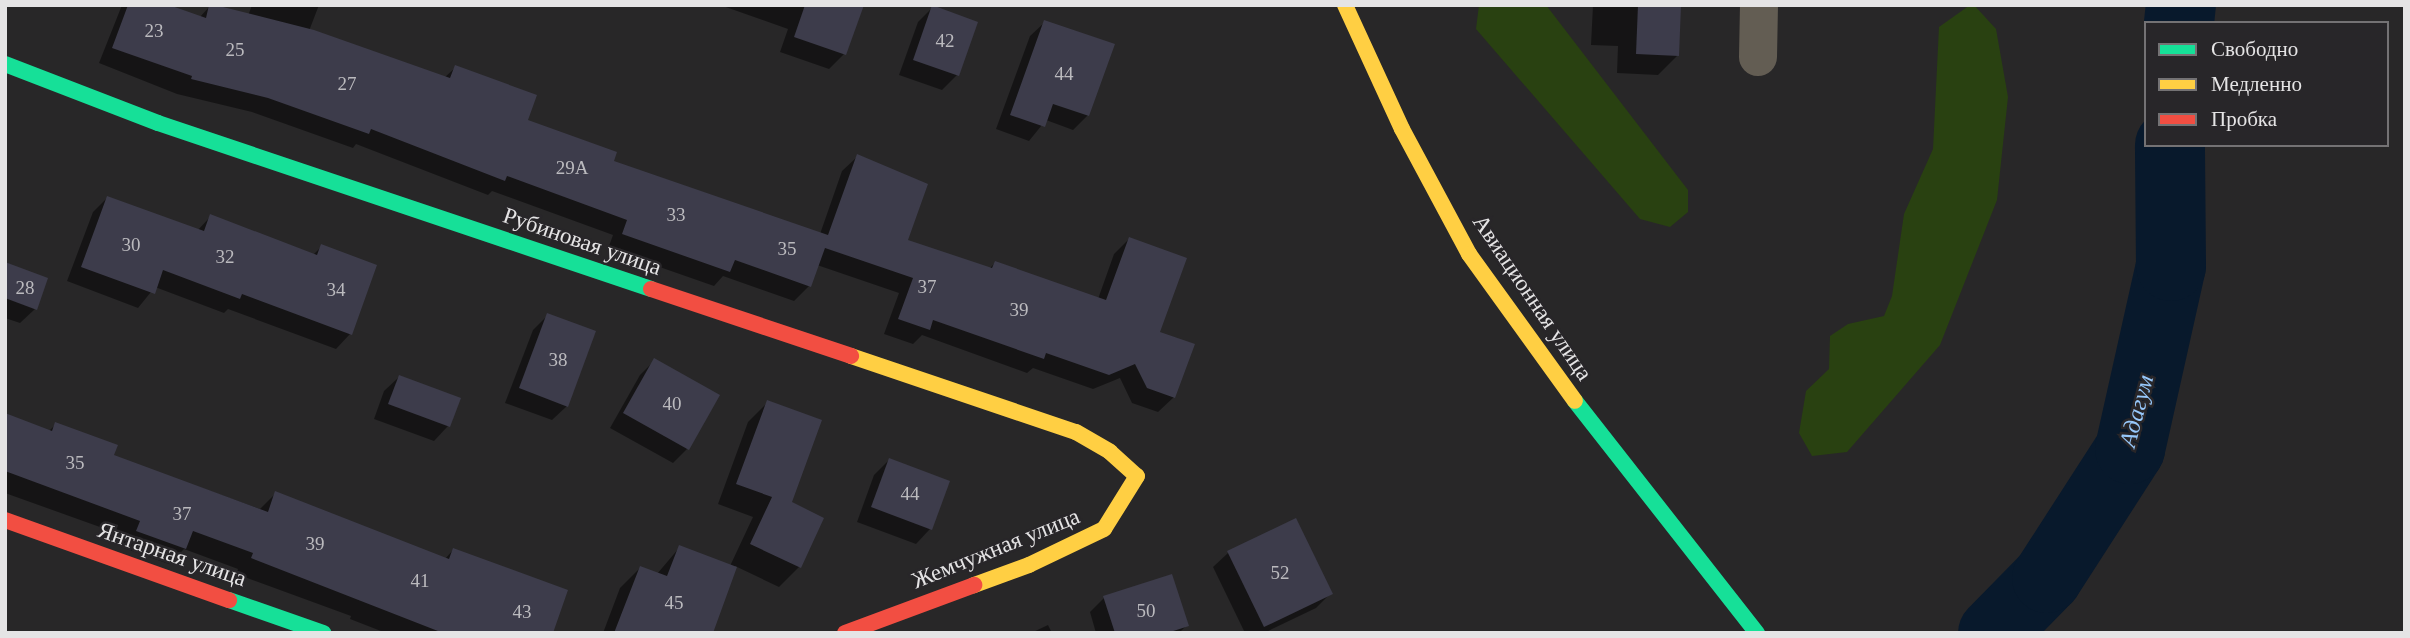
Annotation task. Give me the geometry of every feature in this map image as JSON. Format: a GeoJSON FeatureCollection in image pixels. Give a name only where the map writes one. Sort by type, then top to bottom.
{"type":"FeatureCollection","features":[{"type":"Feature","properties":{"kind":"street","name":"Авиационная улица"},"geometry":{"type":"LineString","coordinates":[[1345,5],[1402,129],[1469,254],[1537,351],[1644,492],[1757,633]]}},
{"type":"Feature","properties":{"kind":"street"},"geometry":{"type":"LineString","coordinates":[[1758,57],[1759,5]]}},
{"type":"Feature","properties":{"kind":"street","name":"Рубиновая улица"},"geometry":{"type":"LineString","coordinates":[[5,64],[158,123],[1076,432],[1110,452],[1137,476]]}},
{"type":"Feature","properties":{"kind":"street","name":"Жемчужная улица"},"geometry":{"type":"LineString","coordinates":[[845,633],[1029,565],[1104,528],[1137,476]]}},
{"type":"Feature","properties":{"kind":"street","name":"Янтарная улица"},"geometry":{"type":"LineString","coordinates":[[5,520],[323,633]]}},
{"type":"Feature","properties":{"kind":"green space"},"geometry":{"type":"Polygon","coordinates":[[[1479,5],[1546,5],[1688,190],[1688,212],[1670,227],[1640,219],[1476,29],[1479,5]]]}},
{"type":"Feature","properties":{"kind":"green space"},"geometry":{"type":"Polygon","coordinates":[[[1970,5],[1974,5],[1996,29],[2008,97],[1997,200],[1940,345],[1847,452],[1812,456],[1799,433],[1806,391],[1829,369],[1830,336],[1848,324],[1884,316],[1892,296],[1904,214],[1933,149],[1939,27],[1970,5]]]}},
{"type":"Feature","properties":{"kind":"building"},"geometry":{"type":"Polygon","coordinates":[[[128,5],[169,5],[206,18],[209,5],[215,5],[314,30],[450,78],[455,65],[537,95],[528,120],[617,152],[614,161],[828,235],[857,154],[928,184],[908,240],[992,268],[995,261],[1106,300],[1129,237],[1187,258],[1160,332],[1195,344],[1175,398],[1147,388],[1135,364],[1109,375],[1046,353],[1044,359],[933,320],[930,330],[898,319],[913,278],[825,248],[811,287],[735,260],[730,272],[622,234],[627,220],[507,176],[505,181],[371,129],[369,134],[268,98],[191,79],[192,76],[112,48],[128,5]]]}},
{"type":"Feature","properties":{"kind":"building"},"geometry":{"type":"Polygon","coordinates":[[[805,5],[864,5],[846,55],[794,37],[805,5]]]}},
{"type":"Feature","properties":{"kind":"building"},"geometry":{"type":"Polygon","coordinates":[[[932,5],[978,22],[959,76],[913,60],[932,5]]]}},
{"type":"Feature","properties":{"kind":"building"},"geometry":{"type":"Polygon","coordinates":[[[1638,5],[1681,5],[1679,56],[1636,54],[1638,5]]]}},
{"type":"Feature","properties":{"kind":"building"},"geometry":{"type":"Polygon","coordinates":[[[1044,20],[1115,44],[1089,116],[1053,104],[1045,127],[1010,115],[1044,20]]]}},
{"type":"Feature","properties":{"kind":"building"},"geometry":{"type":"Polygon","coordinates":[[[107,196],[204,231],[210,214],[317,255],[321,244],[377,265],[352,335],[242,294],[240,299],[163,270],[155,294],[81,267],[107,196]]]}},
{"type":"Feature","properties":{"kind":"building"},"geometry":{"type":"Polygon","coordinates":[[[5,262],[48,278],[37,310],[5,298],[5,262]]]}},
{"type":"Feature","properties":{"kind":"building"},"geometry":{"type":"Polygon","coordinates":[[[547,313],[596,331],[568,407],[519,388],[547,313]]]}},
{"type":"Feature","properties":{"kind":"building"},"geometry":{"type":"Polygon","coordinates":[[[654,358],[720,395],[689,450],[623,413],[654,358]]]}},
{"type":"Feature","properties":{"kind":"building"},"geometry":{"type":"Polygon","coordinates":[[[399,375],[461,398],[450,427],[388,404],[399,375]]]}},
{"type":"Feature","properties":{"kind":"building"},"geometry":{"type":"Polygon","coordinates":[[[767,400],[822,420],[792,502],[824,518],[801,568],[750,544],[772,497],[736,484],[767,400]]]}},
{"type":"Feature","properties":{"kind":"building"},"geometry":{"type":"Polygon","coordinates":[[[5,413],[52,431],[55,422],[118,445],[114,455],[268,512],[275,491],[449,559],[453,548],[568,590],[553,633],[443,633],[251,558],[253,553],[193,531],[186,549],[136,531],[140,521],[5,471],[5,413]]]}},
{"type":"Feature","properties":{"kind":"building"},"geometry":{"type":"Polygon","coordinates":[[[889,458],[950,481],[932,530],[871,507],[889,458]]]}},
{"type":"Feature","properties":{"kind":"building"},"geometry":{"type":"Polygon","coordinates":[[[1296,518],[1333,594],[1264,627],[1227,551],[1296,518]]]}},
{"type":"Feature","properties":{"kind":"building"},"geometry":{"type":"Polygon","coordinates":[[[679,545],[737,567],[713,633],[614,633],[640,566],[667,576],[679,545]]]}},
{"type":"Feature","properties":{"kind":"building"},"geometry":{"type":"Polygon","coordinates":[[[1172,574],[1189,626],[1167,633],[1115,633],[1103,596],[1172,574]]]}},
{"type":"Feature","properties":{"kind":"waterway","name":"Адагум"},"geometry":{"type":"LineString","coordinates":[[2179,21],[2181,5]]}},
{"type":"Feature","properties":{"kind":"waterway","name":"Адагум"},"geometry":{"type":"LineString","coordinates":[[1993,633],[2047,578],[2130,449],[2171,266],[2170,147]]}},
{"type":"Feature","properties":{"kind":"traffic: fast"},"geometry":{"type":"LineString","coordinates":[[5,64],[158,123],[651,289]]}},
{"type":"Feature","properties":{"kind":"traffic: fast"},"geometry":{"type":"LineString","coordinates":[[1575,401],[1757,633]]}},
{"type":"Feature","properties":{"kind":"traffic: fast"},"geometry":{"type":"LineString","coordinates":[[229,600],[323,633]]}},
{"type":"Feature","properties":{"kind":"traffic: slow"},"geometry":{"type":"LineString","coordinates":[[1345,5],[1402,129],[1469,254],[1575,401]]}},
{"type":"Feature","properties":{"kind":"traffic: slow"},"geometry":{"type":"LineString","coordinates":[[851,356],[1076,432],[1110,452],[1137,476],[1104,529],[1029,565],[974,585]]}},
{"type":"Feature","properties":{"kind":"traffic: jam"},"geometry":{"type":"LineString","coordinates":[[651,289],[851,356]]}},
{"type":"Feature","properties":{"kind":"traffic: jam"},"geometry":{"type":"LineString","coordinates":[[5,520],[229,600]]}},
{"type":"Feature","properties":{"kind":"traffic: jam"},"geometry":{"type":"LineString","coordinates":[[845,633],[974,585]]}}]}
